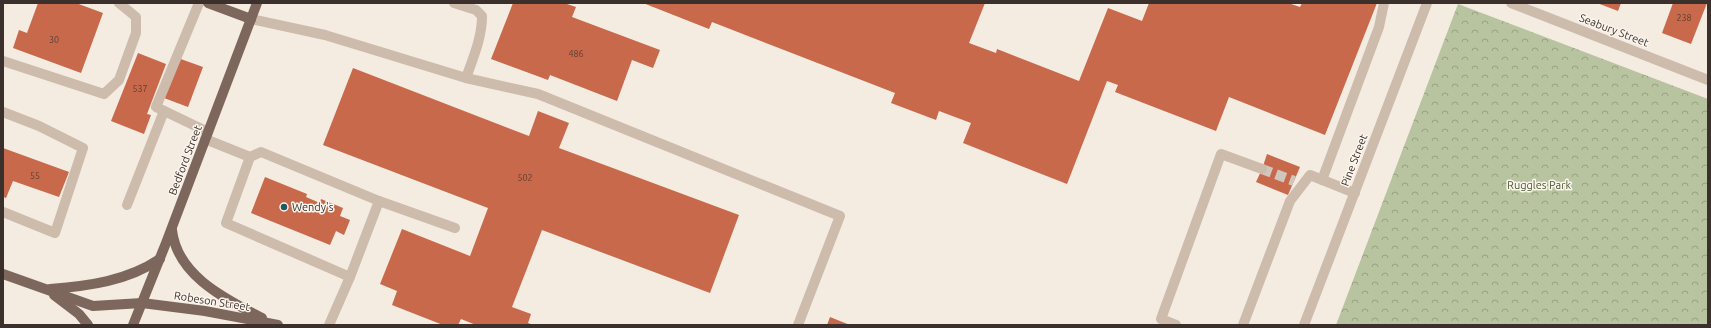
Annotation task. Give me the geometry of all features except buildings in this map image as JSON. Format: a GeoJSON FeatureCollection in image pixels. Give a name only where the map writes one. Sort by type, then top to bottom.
{"type":"FeatureCollection","features":[{"type":"Feature","properties":{"kind":"main road"},"geometry":{"type":"LineString","coordinates":[[208,3],[251,18]]}},
{"type":"Feature","properties":{"kind":"main road","name":"Bedford Street"},"geometry":{"type":"LineString","coordinates":[[133,325],[172,228],[256,3]]}},
{"type":"Feature","properties":{"kind":"main road"},"geometry":{"type":"LineString","coordinates":[[172,228],[174,244],[181,257],[205,284],[234,303],[274,324]]}},
{"type":"Feature","properties":{"kind":"main road"},"geometry":{"type":"LineString","coordinates":[[46,289],[110,281],[145,269],[160,259]]}},
{"type":"Feature","properties":{"kind":"main road","name":"Robeson Street"},"geometry":{"type":"LineString","coordinates":[[3,274],[94,306],[142,303],[205,311],[274,324]]}},
{"type":"Feature","properties":{"kind":"main road"},"geometry":{"type":"LineString","coordinates":[[46,289],[79,314],[88,325]]}},
{"type":"Feature","properties":{"kind":"street"},"geometry":{"type":"LineString","coordinates":[[3,61],[104,94],[119,80],[136,33],[136,17],[119,3]]}},
{"type":"Feature","properties":{"kind":"street"},"geometry":{"type":"LineString","coordinates":[[199,3],[156,107],[207,136],[250,157]]}},
{"type":"Feature","properties":{"kind":"street"},"geometry":{"type":"LineString","coordinates":[[454,3],[476,10],[482,16],[482,27],[478,45],[466,78]]}},
{"type":"Feature","properties":{"kind":"street"},"geometry":{"type":"LineString","coordinates":[[1322,180],[1379,27],[1384,3]]}},
{"type":"Feature","properties":{"kind":"street","name":"Pine Street"},"geometry":{"type":"LineString","coordinates":[[1304,325],[1427,3]]}},
{"type":"Feature","properties":{"kind":"street","name":"Seabury Street"},"geometry":{"type":"LineString","coordinates":[[1511,3],[1708,80]]}},
{"type":"Feature","properties":{"kind":"street"},"geometry":{"type":"LineString","coordinates":[[251,18],[325,35],[466,78],[538,94],[840,216],[798,325]]}},
{"type":"Feature","properties":{"kind":"street"},"geometry":{"type":"LineString","coordinates":[[126,205],[164,111]]}},
{"type":"Feature","properties":{"kind":"street"},"geometry":{"type":"LineString","coordinates":[[3,112],[39,126],[83,148],[55,233],[3,212]]}},
{"type":"Feature","properties":{"kind":"street"},"geometry":{"type":"LineString","coordinates":[[350,277],[226,223],[250,157],[261,152],[379,201],[455,228]]}},
{"type":"Feature","properties":{"kind":"street"},"geometry":{"type":"LineString","coordinates":[[1176,325],[1161,319],[1221,154],[1262,169]]}},
{"type":"Feature","properties":{"kind":"street"},"geometry":{"type":"LineString","coordinates":[[1243,325],[1290,201],[1299,182],[1310,175],[1355,193]]}},
{"type":"Feature","properties":{"kind":"street"},"geometry":{"type":"LineString","coordinates":[[329,325],[350,277],[379,201]]}},
{"type":"Feature","properties":{"kind":"green space","name":"Ruggles Park"},"geometry":{"type":"Polygon","coordinates":[[[1458,4],[1708,99],[1708,325],[1336,325],[1458,4]]]}},
{"type":"Feature","properties":{"kind":"tunnel"},"geometry":{"type":"LineString","coordinates":[[1262,169],[1294,181]]}},
{"type":"Feature","properties":{"kind":"place","name":"Wendy's"},"geometry":{"type":"Point","coordinates":[284,207]}}]}
